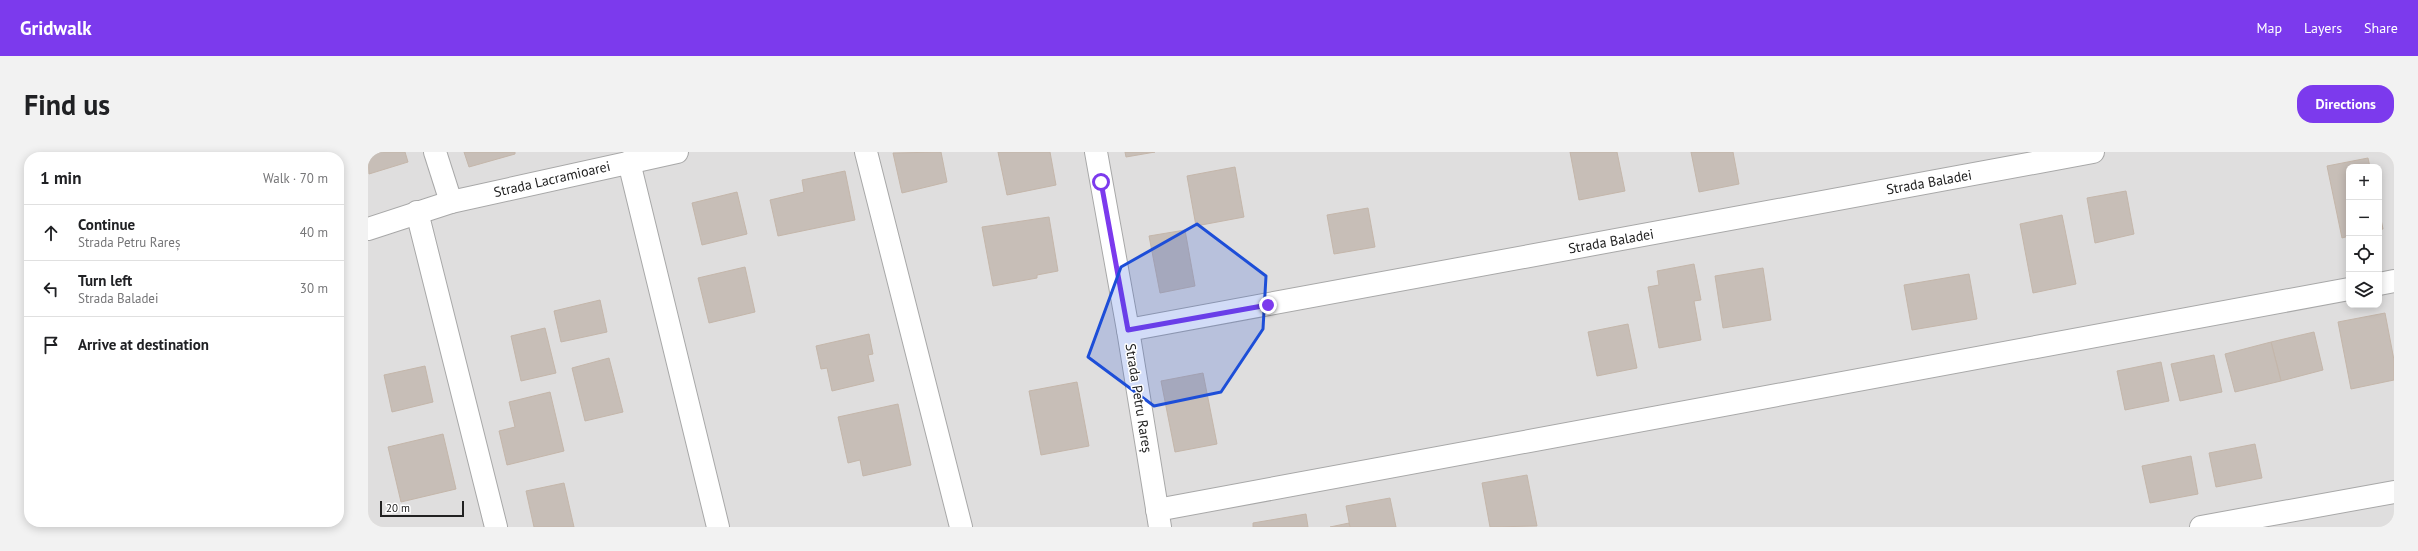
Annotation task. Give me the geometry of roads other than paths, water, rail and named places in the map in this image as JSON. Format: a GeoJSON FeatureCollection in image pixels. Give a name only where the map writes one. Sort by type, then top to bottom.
{"type":"FeatureCollection","features":[{"type":"Feature","properties":{"kind":"street"},"geometry":{"type":"LineString","coordinates":[[435,152],[451,202]]}},
{"type":"Feature","properties":{"kind":"street","name":"Strada Lacramioarei"},"geometry":{"type":"LineString","coordinates":[[368,230],[417,212],[451,202],[677,152]]}},
{"type":"Feature","properties":{"kind":"street"},"geometry":{"type":"LineString","coordinates":[[866,152],[961,527]]}},
{"type":"Feature","properties":{"kind":"street","name":"Strada Petru Rareș"},"geometry":{"type":"LineString","coordinates":[[1096,152],[1128,330],[1159,518]]}},
{"type":"Feature","properties":{"kind":"street","name":"Strada Baladei"},"geometry":{"type":"LineString","coordinates":[[1128,330],[2093,152]]}},
{"type":"Feature","properties":{"kind":"street"},"geometry":{"type":"LineString","coordinates":[[629,162],[718,527]]}},
{"type":"Feature","properties":{"kind":"street"},"geometry":{"type":"LineString","coordinates":[[417,212],[496,527]]}},
{"type":"Feature","properties":{"kind":"street"},"geometry":{"type":"LineString","coordinates":[[2382,283],[2394,281]]}},
{"type":"Feature","properties":{"kind":"street"},"geometry":{"type":"LineString","coordinates":[[1159,518],[2346,290]]}},
{"type":"Feature","properties":{"kind":"street"},"geometry":{"type":"LineString","coordinates":[[2201,527],[2394,492]]}}]}
